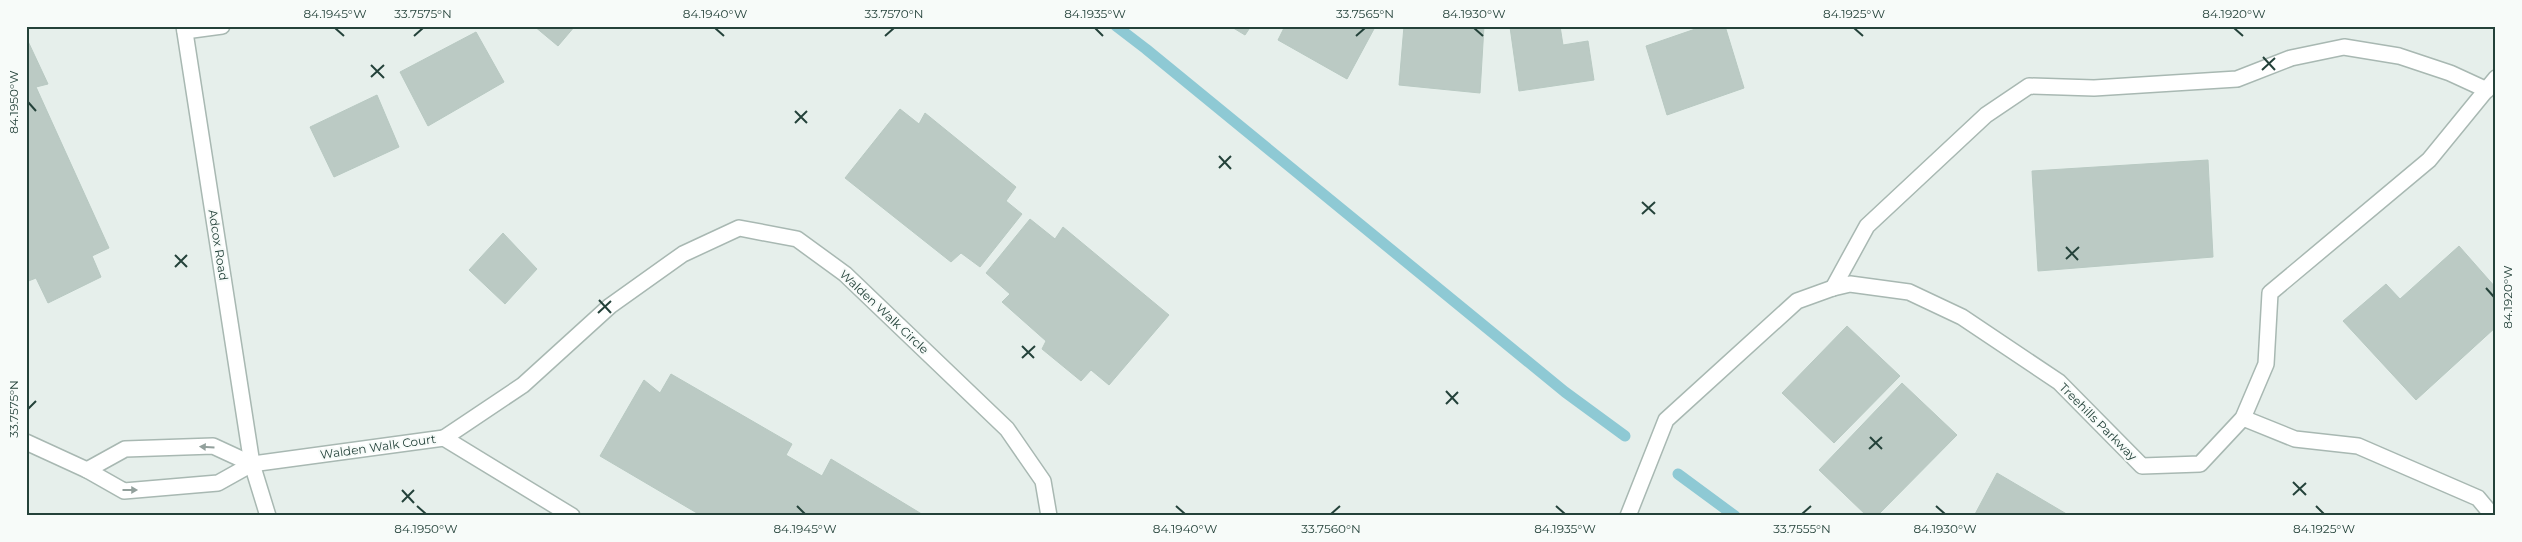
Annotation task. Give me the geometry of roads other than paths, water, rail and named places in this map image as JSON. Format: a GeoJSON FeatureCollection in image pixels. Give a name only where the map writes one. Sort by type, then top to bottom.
{"type":"FeatureCollection","features":[{"type":"Feature","properties":{"kind":"street"},"geometry":{"type":"LineString","coordinates":[[185,29],[222,26]]}},
{"type":"Feature","properties":{"kind":"street","name":"Adcox Road"},"geometry":{"type":"LineString","coordinates":[[185,29],[252,464],[268,516]]}},
{"type":"Feature","properties":{"kind":"street"},"geometry":{"type":"LineString","coordinates":[[1833,288],[1867,226],[1986,115],[2029,86],[2094,88],[2237,79],[2292,58],[2344,47],[2399,56],[2450,73],[2492,84]]}},
{"type":"Feature","properties":{"kind":"street","name":"Treehills Parkway"},"geometry":{"type":"LineString","coordinates":[[1628,516],[1666,420],[1797,302],[1833,288],[1850,284],[1909,292],[1962,317],[2059,382],[2142,466],[2200,464],[2244,418],[2266,364],[2270,293],[2429,160],[2492,84]]}},
{"type":"Feature","properties":{"kind":"street","name":"Walden Walk Circle"},"geometry":{"type":"LineString","coordinates":[[444,438],[523,385],[618,300],[683,254],[739,228],[796,239],[845,274],[1007,429],[1043,481],[1049,516]]}},
{"type":"Feature","properties":{"kind":"street"},"geometry":{"type":"LineString","coordinates":[[2244,418],[2296,439],[2358,446],[2478,498],[2493,516]]}},
{"type":"Feature","properties":{"kind":"street","name":"Walden Walk Court"},"geometry":{"type":"LineString","coordinates":[[252,464],[444,438],[572,516]]}},
{"type":"Feature","properties":{"kind":"street"},"geometry":{"type":"LineString","coordinates":[[26,442],[87,470],[124,491],[218,483],[252,464]]}},
{"type":"Feature","properties":{"kind":"street"},"geometry":{"type":"LineString","coordinates":[[87,470],[125,449],[213,446],[252,464]]}},
{"type":"Feature","properties":{"kind":"waterway"},"geometry":{"type":"LineString","coordinates":[[1116,26],[1565,392],[1625,436]]}},
{"type":"Feature","properties":{"kind":"waterway"},"geometry":{"type":"LineString","coordinates":[[1678,474],[1735,516]]}}]}
